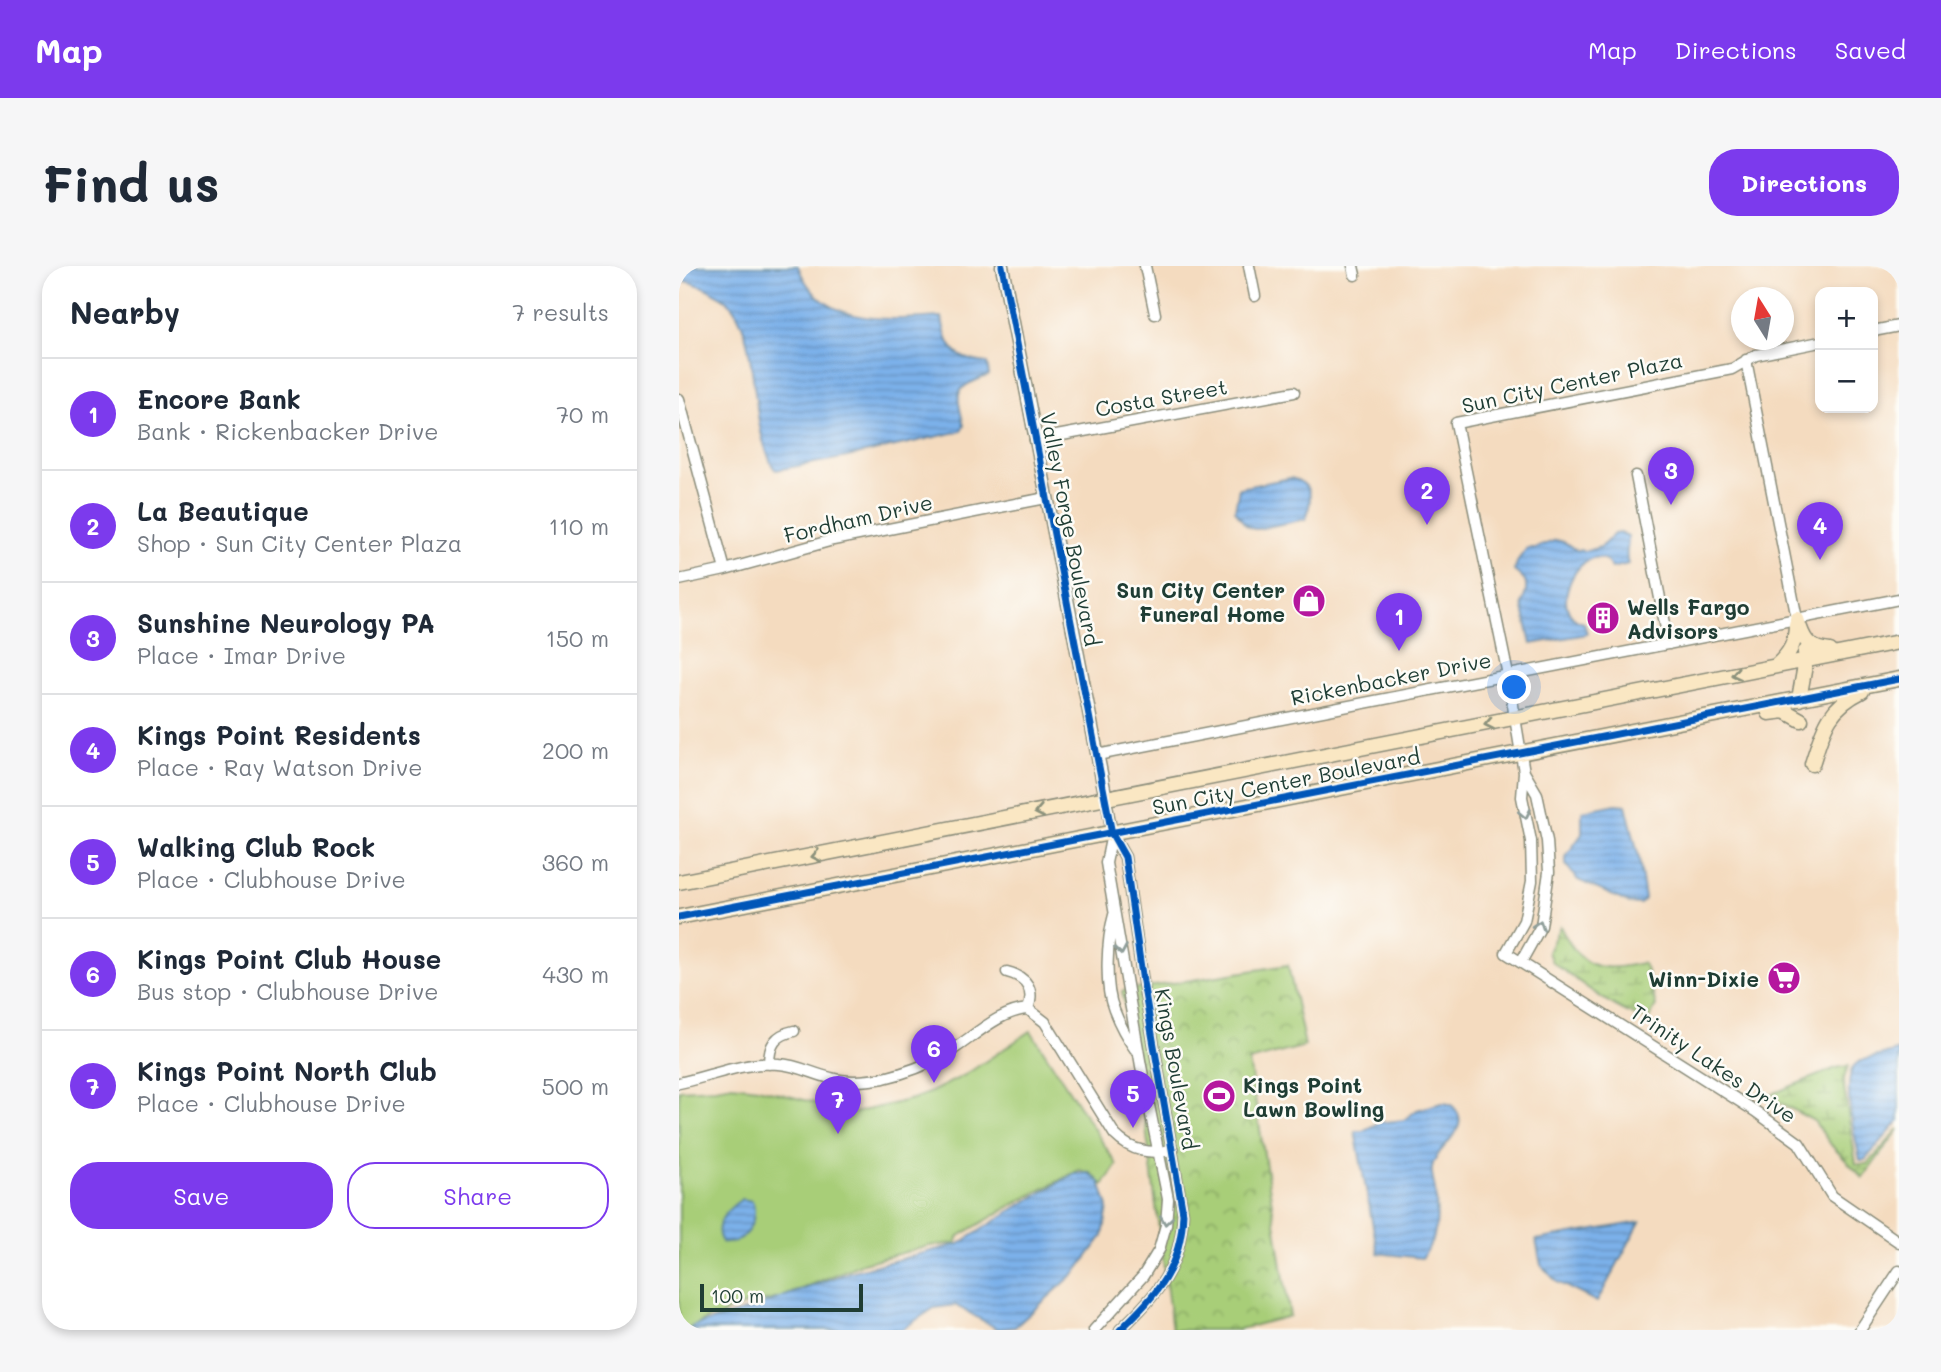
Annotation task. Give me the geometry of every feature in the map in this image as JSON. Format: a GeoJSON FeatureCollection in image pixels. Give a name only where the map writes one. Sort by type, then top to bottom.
{"type":"FeatureCollection","features":[{"type":"Feature","properties":{"kind":"main road"},"geometry":{"type":"LineString","coordinates":[[1797,620],[1803,637],[1805,660],[1798,699]]}},
{"type":"Feature","properties":{"kind":"main road"},"geometry":{"type":"LineString","coordinates":[[1777,665],[1793,646],[1797,620]]}},
{"type":"Feature","properties":{"kind":"main road"},"geometry":{"type":"LineString","coordinates":[[1803,637],[1812,648],[1843,652]]}},
{"type":"Feature","properties":{"kind":"main road","name":"Sun City Center Boulevard"},"geometry":{"type":"LineString","coordinates":[[679,882],[1899,642]]}},
{"type":"Feature","properties":{"kind":"main road"},"geometry":{"type":"LineString","coordinates":[[1812,764],[1823,729],[1832,712],[1850,697],[1893,680]]}},
{"type":"Feature","properties":{"kind":"main road","name":"Sun City Center Boulevard"},"geometry":{"type":"LineString","coordinates":[[679,917],[1893,680]]}},
{"type":"Feature","properties":{"kind":"main road"},"geometry":{"type":"LineString","coordinates":[[1660,727],[1694,726],[1775,711],[1791,713],[1801,720]]}},
{"type":"Feature","properties":{"kind":"street","name":"Valley Forge Boulevard"},"geometry":{"type":"LineString","coordinates":[[1002,266],[1106,799]]}},
{"type":"Feature","properties":{"kind":"street"},"geometry":{"type":"LineString","coordinates":[[1145,266],[1155,314]]}},
{"type":"Feature","properties":{"kind":"street"},"geometry":{"type":"LineString","coordinates":[[1249,266],[1255,296]]}},
{"type":"Feature","properties":{"kind":"street"},"geometry":{"type":"LineString","coordinates":[[1878,330],[1899,326]]}},
{"type":"Feature","properties":{"kind":"street","name":"Sun City Center Plaza"},"geometry":{"type":"LineString","coordinates":[[1515,719],[1456,423],[1732,369],[1756,355],[1815,343]]}},
{"type":"Feature","properties":{"kind":"street"},"geometry":{"type":"LineString","coordinates":[[1746,360],[1797,620]]}},
{"type":"Feature","properties":{"kind":"street","name":"Costa Street"},"geometry":{"type":"LineString","coordinates":[[1035,440],[1294,392]]}},
{"type":"Feature","properties":{"kind":"street"},"geometry":{"type":"LineString","coordinates":[[679,398],[725,570]]}},
{"type":"Feature","properties":{"kind":"street"},"geometry":{"type":"LineString","coordinates":[[1636,477],[1669,644]]}},
{"type":"Feature","properties":{"kind":"street","name":"Fordham Drive"},"geometry":{"type":"LineString","coordinates":[[679,580],[832,540],[1046,498]]}},
{"type":"Feature","properties":{"kind":"street","name":"Rickenbacker Drive"},"geometry":{"type":"LineString","coordinates":[[1097,755],[1899,599]]}},
{"type":"Feature","properties":{"kind":"street","name":"Trinity Lakes Drive"},"geometry":{"type":"LineString","coordinates":[[1515,719],[1524,772],[1522,797],[1531,841],[1532,881],[1524,921],[1506,953],[1721,1089],[1790,1136],[1798,1143],[1832,1196],[1899,1242]]}},
{"type":"Feature","properties":{"kind":"street","name":"Trinity Lakes Drive"},"geometry":{"type":"LineString","coordinates":[[1521,962],[1541,926],[1549,872],[1547,841],[1537,794],[1524,772]]}},
{"type":"Feature","properties":{"kind":"street","name":"Kings Boulevard"},"geometry":{"type":"LineString","coordinates":[[1094,1330],[1143,1276],[1159,1250],[1166,1225],[1168,1199],[1139,1055],[1107,863],[1112,834],[1106,799]]}},
{"type":"Feature","properties":{"kind":"street","name":"Kings Boulevard"},"geometry":{"type":"LineString","coordinates":[[1112,834],[1125,857],[1143,982],[1183,1213],[1182,1238],[1172,1268],[1154,1295],[1120,1330]]}},
{"type":"Feature","properties":{"kind":"street","name":"Kings Boulevard"},"geometry":{"type":"LineString","coordinates":[[1115,912],[1108,934],[1112,1008],[1139,1055]]}},
{"type":"Feature","properties":{"kind":"street"},"geometry":{"type":"LineString","coordinates":[[1007,972],[1023,978],[1028,985],[1031,994],[1028,1009]]}},
{"type":"Feature","properties":{"kind":"street"},"geometry":{"type":"LineString","coordinates":[[679,1083],[744,1066],[769,1064],[796,1066],[831,1079],[853,1081],[882,1078],[918,1069],[945,1055],[1001,1018],[1017,1010],[1028,1009],[1045,1021],[1115,1135],[1126,1146],[1158,1153],[1173,1150]]}},
{"type":"Feature","properties":{"kind":"street"},"geometry":{"type":"LineString","coordinates":[[769,1064],[773,1043],[781,1034],[794,1031]]}},
{"type":"Feature","properties":{"kind":"street"},"geometry":{"type":"LineString","coordinates":[[1860,1330],[1899,1271]]}},
{"type":"Feature","properties":{"kind":"green space"},"geometry":{"type":"Polygon","coordinates":[[[1560,926],[1575,951],[1592,964],[1613,967],[1642,963],[1646,968],[1656,1006],[1649,1019],[1612,1004],[1552,962],[1548,952],[1560,926]]]}},
{"type":"Feature","properties":{"kind":"green space"},"geometry":{"type":"Polygon","coordinates":[[[1288,965],[1305,1046],[1249,1061],[1290,1316],[1236,1330],[1172,1330],[1140,1081],[1122,991],[1288,965]]]}},
{"type":"Feature","properties":{"kind":"green space"},"geometry":{"type":"Polygon","coordinates":[[[1031,1031],[1117,1165],[1103,1185],[1091,1173],[1079,1170],[959,1236],[956,1243],[929,1246],[863,1263],[780,1298],[742,1306],[721,1316],[710,1317],[688,1330],[679,1330],[679,1090],[732,1085],[758,1088],[854,1113],[931,1092],[965,1075],[1031,1031]]]}},
{"type":"Feature","properties":{"kind":"green space"},"geometry":{"type":"Polygon","coordinates":[[[1848,1066],[1843,1082],[1856,1164],[1868,1164],[1899,1129],[1863,1178],[1832,1146],[1814,1121],[1775,1100],[1772,1094],[1836,1068],[1848,1066]]]}},
{"type":"Feature","properties":{"kind":"water"},"geometry":{"type":"Polygon","coordinates":[[[679,266],[798,266],[809,286],[823,301],[840,310],[879,319],[942,317],[946,337],[954,350],[967,359],[987,363],[989,375],[969,384],[960,392],[959,404],[964,426],[961,431],[776,470],[770,462],[762,435],[749,351],[738,315],[721,297],[698,285],[679,281],[679,266]]]}},
{"type":"Feature","properties":{"kind":"water"},"geometry":{"type":"Polygon","coordinates":[[[1290,478],[1298,480],[1309,493],[1306,519],[1257,529],[1241,520],[1235,510],[1239,488],[1290,478]]]}},
{"type":"Feature","properties":{"kind":"water"},"geometry":{"type":"Polygon","coordinates":[[[1614,534],[1628,536],[1628,564],[1612,568],[1605,560],[1595,558],[1577,570],[1570,582],[1566,594],[1567,607],[1572,617],[1584,623],[1587,634],[1531,644],[1522,604],[1526,583],[1514,571],[1527,548],[1536,548],[1556,540],[1576,550],[1586,551],[1601,547],[1614,534]]]}},
{"type":"Feature","properties":{"kind":"water"},"geometry":{"type":"Polygon","coordinates":[[[1616,804],[1626,805],[1639,858],[1645,899],[1640,904],[1629,903],[1578,880],[1566,865],[1566,856],[1582,834],[1582,811],[1616,804]]]}},
{"type":"Feature","properties":{"kind":"water"},"geometry":{"type":"Polygon","coordinates":[[[1899,1050],[1899,1121],[1865,1160],[1860,1160],[1850,1109],[1849,1081],[1852,1070],[1861,1061],[1899,1050]]]}},
{"type":"Feature","properties":{"kind":"water"},"geometry":{"type":"Polygon","coordinates":[[[1442,1103],[1455,1108],[1459,1125],[1432,1168],[1437,1218],[1432,1242],[1422,1258],[1378,1253],[1355,1131],[1363,1131],[1378,1123],[1404,1120],[1417,1110],[1442,1103]]]}},
{"type":"Feature","properties":{"kind":"water"},"geometry":{"type":"Polygon","coordinates":[[[1089,1173],[1100,1182],[1108,1207],[1103,1236],[1076,1272],[1015,1327],[998,1329],[955,1305],[934,1308],[901,1330],[688,1330],[850,1272],[959,1244],[1074,1174],[1089,1173]]]}},
{"type":"Feature","properties":{"kind":"water"},"geometry":{"type":"Polygon","coordinates":[[[742,1199],[752,1201],[752,1223],[744,1236],[731,1243],[723,1243],[719,1231],[722,1218],[742,1199]]]}},
{"type":"Feature","properties":{"kind":"water"},"geometry":{"type":"Polygon","coordinates":[[[1640,1222],[1597,1302],[1557,1282],[1541,1265],[1536,1240],[1640,1222]]]}},
{"type":"Feature","properties":{"kind":"cycle path"},"geometry":{"type":"LineString","coordinates":[[1002,266],[1112,834],[1125,857],[1143,982],[1183,1213],[1178,1249],[1165,1278],[1146,1304],[1120,1330]]}},
{"type":"Feature","properties":{"kind":"cycle path"},"geometry":{"type":"LineString","coordinates":[[679,917],[1899,679]]}},
{"type":"Feature","properties":{"kind":"place","name":"Sunshine Neurology PA"},"geometry":{"type":"Point","coordinates":[1671,505]}},
{"type":"Feature","properties":{"kind":"place","name":"La Beautique"},"geometry":{"type":"Point","coordinates":[1427,525]}},
{"type":"Feature","properties":{"kind":"place","name":"Kings Point Residents"},"geometry":{"type":"Point","coordinates":[1820,560]}},
{"type":"Feature","properties":{"kind":"place","name":"Sun City Center Funeral Home"},"geometry":{"type":"Point","coordinates":[1309,601]}},
{"type":"Feature","properties":{"kind":"place","name":"Wells Fargo Advisors"},"geometry":{"type":"Point","coordinates":[1603,618]}},
{"type":"Feature","properties":{"kind":"place","name":"Encore Bank"},"geometry":{"type":"Point","coordinates":[1399,651]}},
{"type":"Feature","properties":{"kind":"place","name":"Winn-Dixie"},"geometry":{"type":"Point","coordinates":[1784,978]}},
{"type":"Feature","properties":{"kind":"place","name":"Kings Point Club House"},"geometry":{"type":"Point","coordinates":[934,1083]}},
{"type":"Feature","properties":{"kind":"place","name":"Kings Point Lawn Bowling"},"geometry":{"type":"Point","coordinates":[1219,1096]}},
{"type":"Feature","properties":{"kind":"place","name":"Walking Club Rock"},"geometry":{"type":"Point","coordinates":[1133,1128]}},
{"type":"Feature","properties":{"kind":"place","name":"Kings Point North Club"},"geometry":{"type":"Point","coordinates":[838,1134]}}]}
